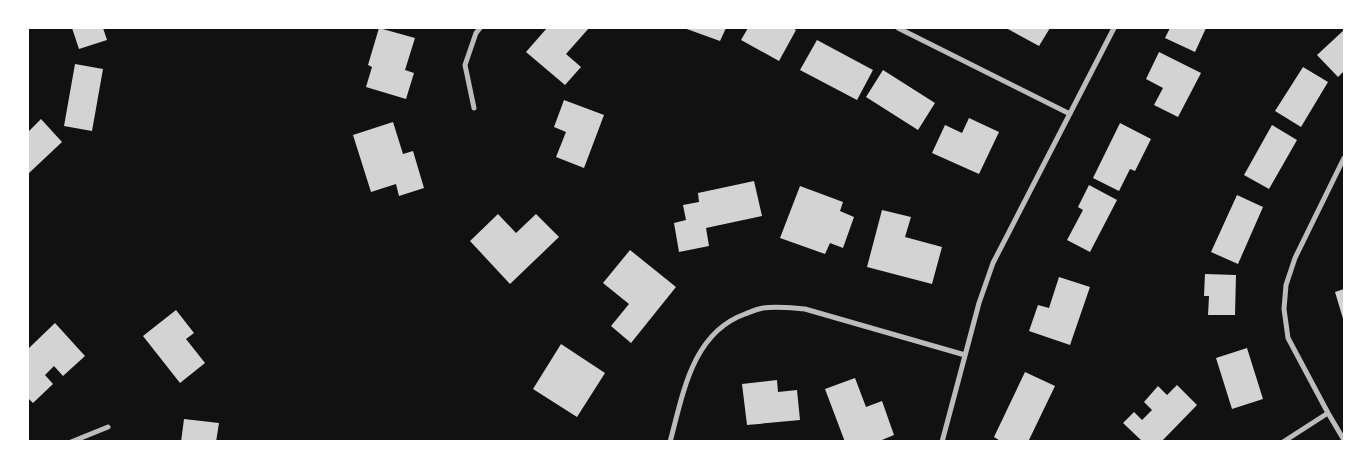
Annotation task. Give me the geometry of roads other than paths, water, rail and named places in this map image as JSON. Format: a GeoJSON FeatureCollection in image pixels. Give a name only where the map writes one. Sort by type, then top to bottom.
{"type":"FeatureCollection","features":[{"type":"Feature","properties":{"kind":"street"},"geometry":{"type":"LineString","coordinates":[[474,108],[465,65],[480,28]]}},
{"type":"Feature","properties":{"kind":"street"},"geometry":{"type":"LineString","coordinates":[[898,28],[1070,114]]}},
{"type":"Feature","properties":{"kind":"street"},"geometry":{"type":"LineString","coordinates":[[942,442],[979,303],[993,263],[1114,28]]}},
{"type":"Feature","properties":{"kind":"street"},"geometry":{"type":"LineString","coordinates":[[1344,158],[1295,258],[1286,285],[1284,309],[1288,338],[1344,440]]}},
{"type":"Feature","properties":{"kind":"street"},"geometry":{"type":"LineString","coordinates":[[670,442],[682,396],[694,361],[710,337],[735,318],[761,308],[782,307],[805,310],[965,355]]}},
{"type":"Feature","properties":{"kind":"street"},"geometry":{"type":"LineString","coordinates":[[1283,442],[1328,413]]}},
{"type":"Feature","properties":{"kind":"street"},"geometry":{"type":"LineString","coordinates":[[71,442],[108,428]]}}]}
